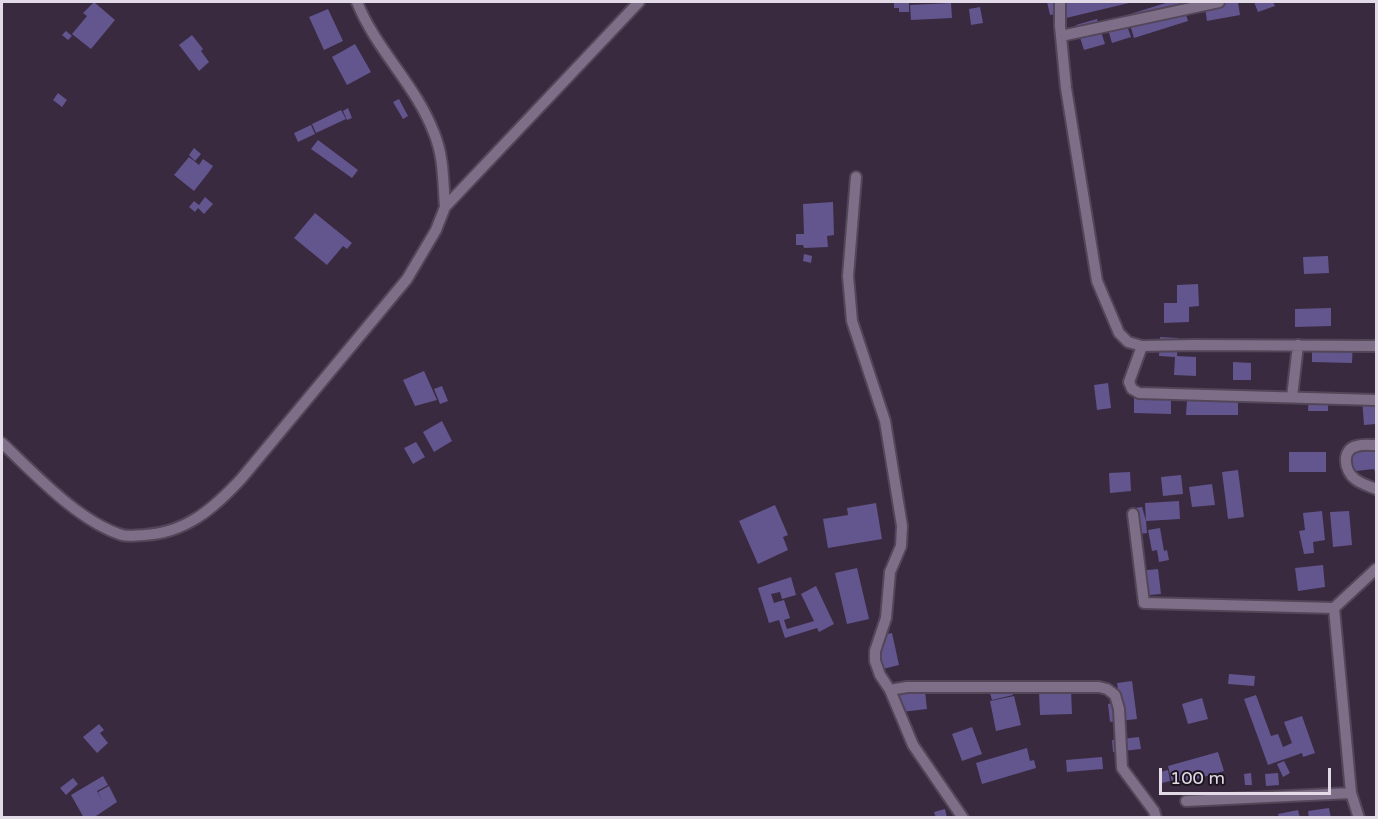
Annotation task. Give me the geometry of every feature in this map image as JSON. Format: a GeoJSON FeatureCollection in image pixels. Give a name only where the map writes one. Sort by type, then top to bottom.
{"type":"FeatureCollection","features":[{"type":"Feature","properties":{"kind":"street"},"geometry":{"type":"LineString","coordinates":[[357,2],[378,42],[419,101],[434,133],[441,153],[446,207]]}},
{"type":"Feature","properties":{"kind":"street"},"geometry":{"type":"LineString","coordinates":[[2,442],[82,515],[123,536],[160,533],[198,519],[219,503],[241,478],[407,279],[436,230],[446,207],[639,2]]}},
{"type":"Feature","properties":{"kind":"street"},"geometry":{"type":"LineString","coordinates":[[1060,2],[1066,88],[1097,281],[1119,333],[1128,342],[1142,346],[1377,346]]}},
{"type":"Feature","properties":{"kind":"street"},"geometry":{"type":"LineString","coordinates":[[1061,36],[1219,2]]}},
{"type":"Feature","properties":{"kind":"street"},"geometry":{"type":"LineString","coordinates":[[856,177],[848,276],[852,321],[885,421],[902,526],[901,546],[890,572],[886,618],[875,651],[875,661],[913,745],[963,818]]}},
{"type":"Feature","properties":{"kind":"street"},"geometry":{"type":"LineString","coordinates":[[1292,397],[1298,345]]}},
{"type":"Feature","properties":{"kind":"street"},"geometry":{"type":"LineString","coordinates":[[1142,346],[1129,382],[1132,389],[1139,393],[1377,400]]}},
{"type":"Feature","properties":{"kind":"street"},"geometry":{"type":"LineString","coordinates":[[1377,446],[1356,446],[1346,455],[1347,470],[1353,478],[1377,489]]}},
{"type":"Feature","properties":{"kind":"street"},"geometry":{"type":"LineString","coordinates":[[1133,514],[1144,603],[1334,608],[1377,568]]}},
{"type":"Feature","properties":{"kind":"street"},"geometry":{"type":"LineString","coordinates":[[1334,608],[1351,793],[1359,818]]}},
{"type":"Feature","properties":{"kind":"street"},"geometry":{"type":"LineString","coordinates":[[890,690],[907,687],[1099,687],[1107,689],[1115,695],[1119,709],[1122,768],[1154,811],[1156,818]]}},
{"type":"Feature","properties":{"kind":"street"},"geometry":{"type":"LineString","coordinates":[[1186,801],[1351,793]]}},
{"type":"Feature","properties":{"kind":"building"},"geometry":{"type":"Polygon","coordinates":[[[94,2],[115,20],[91,49],[72,34],[87,16],[83,13],[94,2]]]}},
{"type":"Feature","properties":{"kind":"building"},"geometry":{"type":"Polygon","coordinates":[[[894,2],[909,2],[909,12],[899,12],[899,8],[894,8],[894,2]]]}},
{"type":"Feature","properties":{"kind":"building"},"geometry":{"type":"Polygon","coordinates":[[[1047,2],[1129,3],[1066,18],[1065,12],[1050,15],[1047,2]]]}},
{"type":"Feature","properties":{"kind":"building"},"geometry":{"type":"Polygon","coordinates":[[[1169,2],[1182,2],[1188,21],[1134,38],[1127,15],[1169,2]]]}},
{"type":"Feature","properties":{"kind":"building"},"geometry":{"type":"Polygon","coordinates":[[[1204,2],[1238,2],[1240,15],[1207,21],[1204,2]]]}},
{"type":"Feature","properties":{"kind":"building"},"geometry":{"type":"Polygon","coordinates":[[[1254,2],[1273,2],[1275,6],[1258,12],[1254,2]]]}},
{"type":"Feature","properties":{"kind":"building"},"geometry":{"type":"Polygon","coordinates":[[[951,3],[952,18],[911,20],[910,5],[951,3]]]}},
{"type":"Feature","properties":{"kind":"building"},"geometry":{"type":"Polygon","coordinates":[[[980,7],[983,23],[971,25],[969,9],[980,7]]]}},
{"type":"Feature","properties":{"kind":"building"},"geometry":{"type":"Polygon","coordinates":[[[328,9],[343,41],[324,50],[309,17],[328,9]]]}},
{"type":"Feature","properties":{"kind":"building"},"geometry":{"type":"Polygon","coordinates":[[[1124,17],[1131,37],[1112,43],[1106,23],[1124,17]]]}},
{"type":"Feature","properties":{"kind":"building"},"geometry":{"type":"Polygon","coordinates":[[[1097,19],[1105,44],[1084,50],[1076,25],[1097,19]]]}},
{"type":"Feature","properties":{"kind":"building"},"geometry":{"type":"Polygon","coordinates":[[[66,31],[72,36],[68,40],[62,35],[66,31]]]}},
{"type":"Feature","properties":{"kind":"building"},"geometry":{"type":"Polygon","coordinates":[[[192,35],[203,49],[201,51],[209,62],[199,71],[179,45],[192,35]]]}},
{"type":"Feature","properties":{"kind":"building"},"geometry":{"type":"Polygon","coordinates":[[[355,44],[371,72],[347,85],[332,57],[355,44]]]}},
{"type":"Feature","properties":{"kind":"building"},"geometry":{"type":"Polygon","coordinates":[[[58,93],[67,100],[62,107],[53,100],[58,93]]]}},
{"type":"Feature","properties":{"kind":"building"},"geometry":{"type":"Polygon","coordinates":[[[399,99],[408,116],[403,119],[393,102],[399,99]]]}},
{"type":"Feature","properties":{"kind":"building"},"geometry":{"type":"Polygon","coordinates":[[[348,108],[352,118],[347,120],[343,111],[348,108]]]}},
{"type":"Feature","properties":{"kind":"building"},"geometry":{"type":"Polygon","coordinates":[[[341,110],[346,119],[316,133],[312,124],[341,110]]]}},
{"type":"Feature","properties":{"kind":"building"},"geometry":{"type":"Polygon","coordinates":[[[311,125],[315,134],[298,142],[294,133],[311,125]]]}},
{"type":"Feature","properties":{"kind":"building"},"geometry":{"type":"Polygon","coordinates":[[[318,140],[358,170],[352,178],[311,149],[318,140]]]}},
{"type":"Feature","properties":{"kind":"building"},"geometry":{"type":"Polygon","coordinates":[[[194,148],[201,154],[195,161],[189,155],[194,148]]]}},
{"type":"Feature","properties":{"kind":"building"},"geometry":{"type":"Polygon","coordinates":[[[189,157],[199,165],[203,159],[213,166],[194,191],[174,175],[189,157]]]}},
{"type":"Feature","properties":{"kind":"building"},"geometry":{"type":"Polygon","coordinates":[[[205,197],[213,204],[204,214],[198,208],[195,212],[189,207],[194,201],[199,205],[205,197]]]}},
{"type":"Feature","properties":{"kind":"building"},"geometry":{"type":"Polygon","coordinates":[[[833,202],[834,235],[827,236],[828,247],[804,248],[803,245],[796,245],[796,234],[804,234],[803,204],[833,202]]]}},
{"type":"Feature","properties":{"kind":"building"},"geometry":{"type":"Polygon","coordinates":[[[315,213],[352,243],[347,249],[343,246],[327,265],[294,238],[315,213]]]}},
{"type":"Feature","properties":{"kind":"building"},"geometry":{"type":"Polygon","coordinates":[[[804,254],[812,256],[811,263],[803,261],[804,254]]]}},
{"type":"Feature","properties":{"kind":"building"},"geometry":{"type":"Polygon","coordinates":[[[1328,256],[1329,273],[1304,274],[1303,257],[1328,256]]]}},
{"type":"Feature","properties":{"kind":"building"},"geometry":{"type":"Polygon","coordinates":[[[1198,284],[1199,306],[1189,307],[1189,322],[1164,323],[1164,303],[1177,303],[1177,285],[1198,284]]]}},
{"type":"Feature","properties":{"kind":"building"},"geometry":{"type":"Polygon","coordinates":[[[1331,308],[1331,326],[1295,327],[1295,309],[1331,308]]]}},
{"type":"Feature","properties":{"kind":"building"},"geometry":{"type":"Polygon","coordinates":[[[1160,337],[1178,338],[1177,356],[1196,357],[1196,376],[1174,375],[1175,357],[1159,356],[1160,337]]]}},
{"type":"Feature","properties":{"kind":"building"},"geometry":{"type":"Polygon","coordinates":[[[1312,342],[1353,342],[1352,363],[1312,362],[1312,342]]]}},
{"type":"Feature","properties":{"kind":"building"},"geometry":{"type":"Polygon","coordinates":[[[1233,362],[1251,363],[1251,380],[1233,380],[1233,362]]]}},
{"type":"Feature","properties":{"kind":"building"},"geometry":{"type":"Polygon","coordinates":[[[424,371],[437,400],[415,406],[403,380],[424,371]]]}},
{"type":"Feature","properties":{"kind":"building"},"geometry":{"type":"Polygon","coordinates":[[[1108,383],[1111,408],[1097,410],[1094,385],[1108,383]]]}},
{"type":"Feature","properties":{"kind":"building"},"geometry":{"type":"Polygon","coordinates":[[[442,386],[448,401],[440,404],[434,389],[442,386]]]}},
{"type":"Feature","properties":{"kind":"building"},"geometry":{"type":"Polygon","coordinates":[[[1134,389],[1238,392],[1238,415],[1186,415],[1187,400],[1171,399],[1171,414],[1134,413],[1134,389]]]}},
{"type":"Feature","properties":{"kind":"building"},"geometry":{"type":"Polygon","coordinates":[[[1309,394],[1328,394],[1328,411],[1308,411],[1309,394]]]}},
{"type":"Feature","properties":{"kind":"building"},"geometry":{"type":"Polygon","coordinates":[[[1376,396],[1376,424],[1364,425],[1362,397],[1376,396]]]}},
{"type":"Feature","properties":{"kind":"building"},"geometry":{"type":"Polygon","coordinates":[[[442,421],[452,441],[434,452],[423,432],[442,421]]]}},
{"type":"Feature","properties":{"kind":"building"},"geometry":{"type":"Polygon","coordinates":[[[416,442],[425,457],[413,464],[404,448],[416,442]]]}},
{"type":"Feature","properties":{"kind":"building"},"geometry":{"type":"Polygon","coordinates":[[[1376,442],[1376,475],[1374,469],[1347,472],[1344,446],[1376,442]]]}},
{"type":"Feature","properties":{"kind":"building"},"geometry":{"type":"Polygon","coordinates":[[[1289,452],[1326,452],[1326,472],[1289,472],[1289,452]]]}},
{"type":"Feature","properties":{"kind":"building"},"geometry":{"type":"Polygon","coordinates":[[[1238,470],[1244,517],[1228,519],[1222,472],[1238,470]]]}},
{"type":"Feature","properties":{"kind":"building"},"geometry":{"type":"Polygon","coordinates":[[[1130,472],[1131,491],[1110,493],[1109,473],[1130,472]]]}},
{"type":"Feature","properties":{"kind":"building"},"geometry":{"type":"Polygon","coordinates":[[[1181,475],[1183,494],[1163,496],[1161,477],[1181,475]]]}},
{"type":"Feature","properties":{"kind":"building"},"geometry":{"type":"Polygon","coordinates":[[[1212,484],[1215,505],[1192,507],[1189,487],[1212,484]]]}},
{"type":"Feature","properties":{"kind":"building"},"geometry":{"type":"Polygon","coordinates":[[[1179,501],[1180,519],[1146,521],[1145,503],[1179,501]]]}},
{"type":"Feature","properties":{"kind":"building"},"geometry":{"type":"Polygon","coordinates":[[[876,503],[882,539],[828,548],[823,519],[848,515],[847,508],[876,503]]]}},
{"type":"Feature","properties":{"kind":"building"},"geometry":{"type":"Polygon","coordinates":[[[775,505],[788,535],[783,537],[788,550],[758,564],[739,521],[775,505]]]}},
{"type":"Feature","properties":{"kind":"building"},"geometry":{"type":"Polygon","coordinates":[[[1142,507],[1147,533],[1132,535],[1128,509],[1142,507]]]}},
{"type":"Feature","properties":{"kind":"building"},"geometry":{"type":"Polygon","coordinates":[[[1322,511],[1325,540],[1313,542],[1314,553],[1304,554],[1299,531],[1305,530],[1303,513],[1322,511]]]}},
{"type":"Feature","properties":{"kind":"building"},"geometry":{"type":"Polygon","coordinates":[[[1349,511],[1352,545],[1333,547],[1330,512],[1349,511]]]}},
{"type":"Feature","properties":{"kind":"building"},"geometry":{"type":"Polygon","coordinates":[[[1160,528],[1164,551],[1167,550],[1169,560],[1159,562],[1157,550],[1152,551],[1148,530],[1160,528]]]}},
{"type":"Feature","properties":{"kind":"building"},"geometry":{"type":"Polygon","coordinates":[[[1323,565],[1325,587],[1298,591],[1295,568],[1323,565]]]}},
{"type":"Feature","properties":{"kind":"building"},"geometry":{"type":"Polygon","coordinates":[[[857,568],[869,619],[847,624],[835,573],[857,568]]]}},
{"type":"Feature","properties":{"kind":"building"},"geometry":{"type":"Polygon","coordinates":[[[1158,569],[1161,594],[1140,596],[1137,571],[1158,569]]]}},
{"type":"Feature","properties":{"kind":"building"},"geometry":{"type":"Polygon","coordinates":[[[791,577],[796,595],[782,599],[780,592],[771,594],[774,603],[784,600],[790,618],[784,620],[787,629],[814,621],[801,594],[816,586],[834,624],[819,632],[817,628],[785,638],[779,620],[769,623],[758,588],[791,577]]]}},
{"type":"Feature","properties":{"kind":"building"},"geometry":{"type":"Polygon","coordinates":[[[892,633],[899,665],[883,669],[877,643],[878,636],[892,633]]]}},
{"type":"Feature","properties":{"kind":"building"},"geometry":{"type":"Polygon","coordinates":[[[1229,674],[1255,676],[1254,686],[1228,684],[1229,674]]]}},
{"type":"Feature","properties":{"kind":"building"},"geometry":{"type":"Polygon","coordinates":[[[1132,681],[1137,719],[1110,722],[1108,704],[1120,702],[1117,683],[1132,681]]]}},
{"type":"Feature","properties":{"kind":"building"},"geometry":{"type":"Polygon","coordinates":[[[924,682],[927,709],[901,712],[898,685],[924,682]]]}},
{"type":"Feature","properties":{"kind":"building"},"geometry":{"type":"Polygon","coordinates":[[[1011,687],[1013,695],[992,700],[990,693],[1011,687]]]}},
{"type":"Feature","properties":{"kind":"building"},"geometry":{"type":"Polygon","coordinates":[[[1071,690],[1072,714],[1040,715],[1039,692],[1071,690]]]}},
{"type":"Feature","properties":{"kind":"building"},"geometry":{"type":"Polygon","coordinates":[[[1256,695],[1271,736],[1278,734],[1283,747],[1292,743],[1284,722],[1302,716],[1315,753],[1303,757],[1302,753],[1268,765],[1244,699],[1256,695]]]}},
{"type":"Feature","properties":{"kind":"building"},"geometry":{"type":"Polygon","coordinates":[[[1014,696],[1021,725],[996,731],[990,701],[1014,696]]]}},
{"type":"Feature","properties":{"kind":"building"},"geometry":{"type":"Polygon","coordinates":[[[1202,698],[1208,719],[1188,724],[1182,704],[1202,698]]]}},
{"type":"Feature","properties":{"kind":"building"},"geometry":{"type":"Polygon","coordinates":[[[99,724],[104,730],[100,733],[108,743],[97,753],[83,737],[99,724]]]}},
{"type":"Feature","properties":{"kind":"building"},"geometry":{"type":"Polygon","coordinates":[[[972,727],[982,754],[962,761],[952,734],[972,727]]]}},
{"type":"Feature","properties":{"kind":"building"},"geometry":{"type":"Polygon","coordinates":[[[1139,737],[1141,749],[1113,752],[1112,740],[1139,737]]]}},
{"type":"Feature","properties":{"kind":"building"},"geometry":{"type":"Polygon","coordinates":[[[1027,748],[1030,761],[1034,760],[1036,768],[982,784],[976,763],[1027,748]]]}},
{"type":"Feature","properties":{"kind":"building"},"geometry":{"type":"Polygon","coordinates":[[[1218,752],[1224,771],[1173,786],[1168,766],[1218,752]]]}},
{"type":"Feature","properties":{"kind":"building"},"geometry":{"type":"Polygon","coordinates":[[[1102,757],[1103,769],[1067,772],[1066,760],[1102,757]]]}},
{"type":"Feature","properties":{"kind":"building"},"geometry":{"type":"Polygon","coordinates":[[[1284,761],[1290,773],[1283,777],[1277,764],[1284,761]]]}},
{"type":"Feature","properties":{"kind":"building"},"geometry":{"type":"Polygon","coordinates":[[[1168,770],[1170,781],[1162,783],[1160,772],[1168,770]]]}},
{"type":"Feature","properties":{"kind":"building"},"geometry":{"type":"Polygon","coordinates":[[[1251,773],[1252,785],[1245,785],[1244,774],[1251,773]]]}},
{"type":"Feature","properties":{"kind":"building"},"geometry":{"type":"Polygon","coordinates":[[[1278,773],[1279,785],[1266,786],[1265,774],[1278,773]]]}},
{"type":"Feature","properties":{"kind":"building"},"geometry":{"type":"Polygon","coordinates":[[[103,776],[108,785],[97,791],[102,801],[98,792],[109,786],[117,802],[93,818],[84,818],[71,795],[103,776]]]}},
{"type":"Feature","properties":{"kind":"building"},"geometry":{"type":"Polygon","coordinates":[[[73,778],[78,784],[66,795],[60,788],[73,778]]]}},
{"type":"Feature","properties":{"kind":"building"},"geometry":{"type":"Polygon","coordinates":[[[1329,808],[1331,818],[1309,818],[1308,811],[1329,808]]]}},
{"type":"Feature","properties":{"kind":"building"},"geometry":{"type":"Polygon","coordinates":[[[945,809],[947,818],[936,818],[934,812],[945,809]]]}},
{"type":"Feature","properties":{"kind":"building"},"geometry":{"type":"Polygon","coordinates":[[[1298,810],[1300,818],[1279,818],[1278,814],[1298,810]]]}}]}
